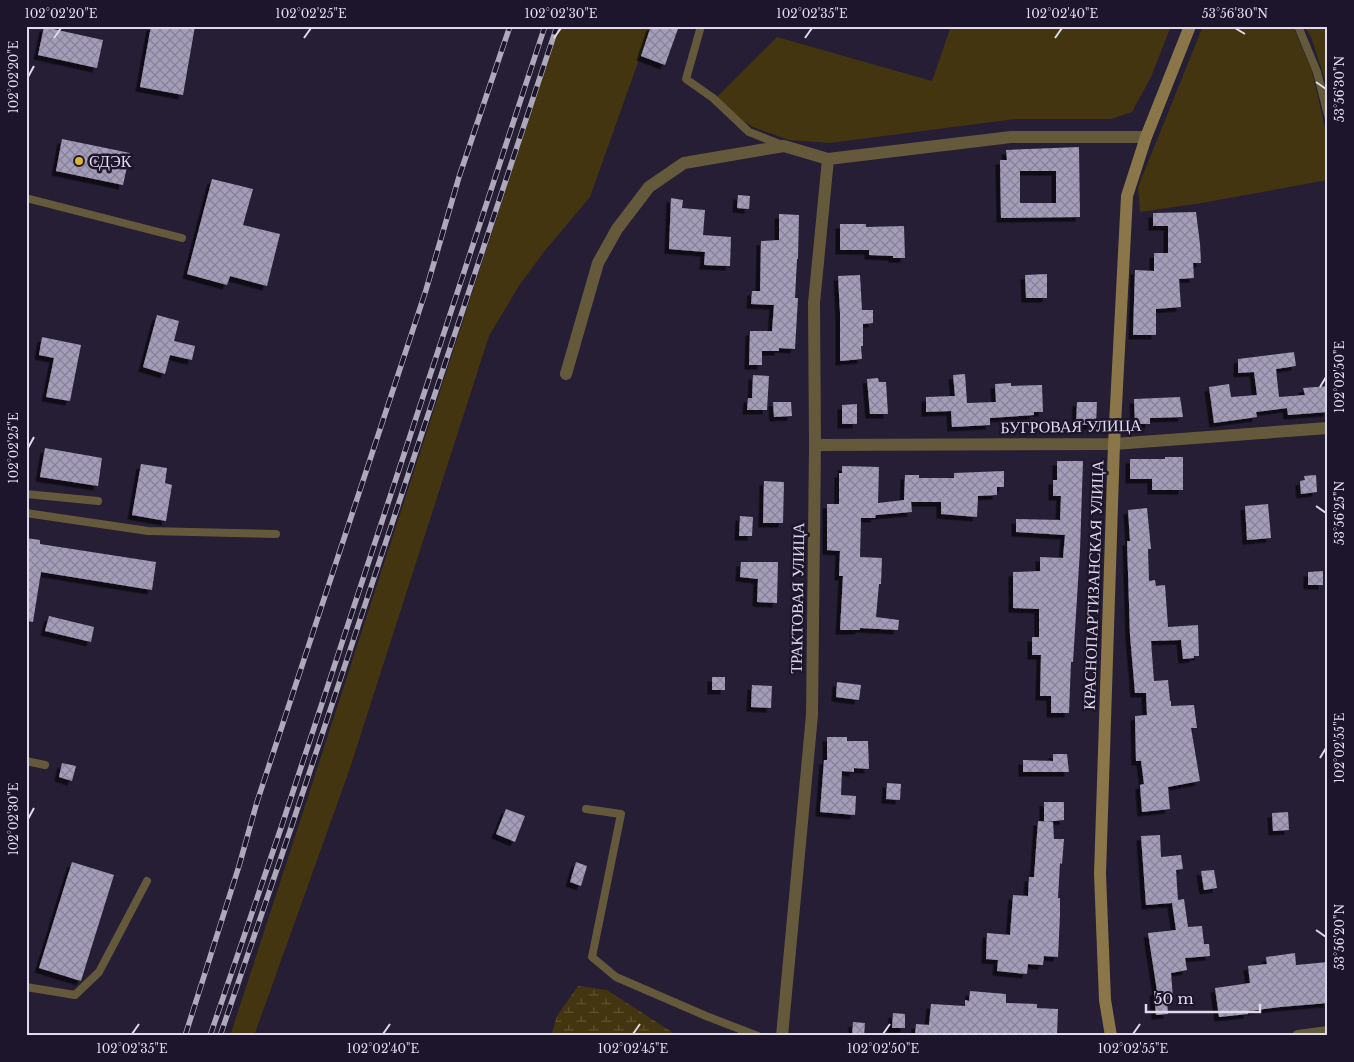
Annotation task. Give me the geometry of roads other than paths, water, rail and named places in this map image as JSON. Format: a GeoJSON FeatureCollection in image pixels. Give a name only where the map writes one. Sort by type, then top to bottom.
{"type":"FeatureCollection","features":[{"type":"Feature","properties":{"kind":"street","name":"КРАСНОПАРТИЗАНСКАЯ УЛИЦА"},"geometry":{"type":"LineString","coordinates":[[1111,1036],[1105,1000],[1100,874],[1114,444],[1127,196],[1146,137],[1190,26]]}},
{"type":"Feature","properties":{"kind":"street"},"geometry":{"type":"LineString","coordinates":[[566,374],[598,263],[617,230],[649,187],[684,163],[784,146],[828,159],[1011,137],[1146,137]]}},
{"type":"Feature","properties":{"kind":"street","name":"ТРАКТОВАЯ УЛИЦА"},"geometry":{"type":"LineString","coordinates":[[782,1036],[812,715],[815,445],[814,303],[828,159]]}},
{"type":"Feature","properties":{"kind":"street","name":"БУГРОВАЯ УЛИЦА"},"geometry":{"type":"LineString","coordinates":[[815,445],[1114,444],[1328,428]]}},
{"type":"Feature","properties":{"kind":"street"},"geometry":{"type":"LineString","coordinates":[[1298,1036],[1328,1032]]}},
{"type":"Feature","properties":{"kind":"lane"},"geometry":{"type":"LineString","coordinates":[[701,26],[686,79],[713,98],[748,132],[784,146]]}},
{"type":"Feature","properties":{"kind":"lane"},"geometry":{"type":"LineString","coordinates":[[1298,26],[1317,72],[1328,115]]}},
{"type":"Feature","properties":{"kind":"lane"},"geometry":{"type":"LineString","coordinates":[[26,198],[182,238]]}},
{"type":"Feature","properties":{"kind":"lane"},"geometry":{"type":"LineString","coordinates":[[26,494],[98,501]]}},
{"type":"Feature","properties":{"kind":"lane"},"geometry":{"type":"LineString","coordinates":[[26,513],[148,531],[276,534]]}},
{"type":"Feature","properties":{"kind":"lane"},"geometry":{"type":"LineString","coordinates":[[26,761],[45,765]]}},
{"type":"Feature","properties":{"kind":"lane"},"geometry":{"type":"LineString","coordinates":[[586,809],[621,814],[592,957],[616,977],[758,1036]]}},
{"type":"Feature","properties":{"kind":"lane"},"geometry":{"type":"LineString","coordinates":[[26,987],[75,995],[99,972],[147,881]]}},
{"type":"Feature","properties":{"kind":"railway"},"geometry":{"type":"LineString","coordinates":[[185,1036],[239,866],[257,802],[426,290],[459,177],[510,26]]}},
{"type":"Feature","properties":{"kind":"railway"},"geometry":{"type":"LineString","coordinates":[[210,1036],[282,825],[545,26]]}},
{"type":"Feature","properties":{"kind":"railway"},"geometry":{"type":"LineString","coordinates":[[220,1036],[291,828],[557,26]]}},
{"type":"Feature","properties":{"kind":"place","name":"СДЭК"},"geometry":{"type":"Point","coordinates":[79,161]}}]}
